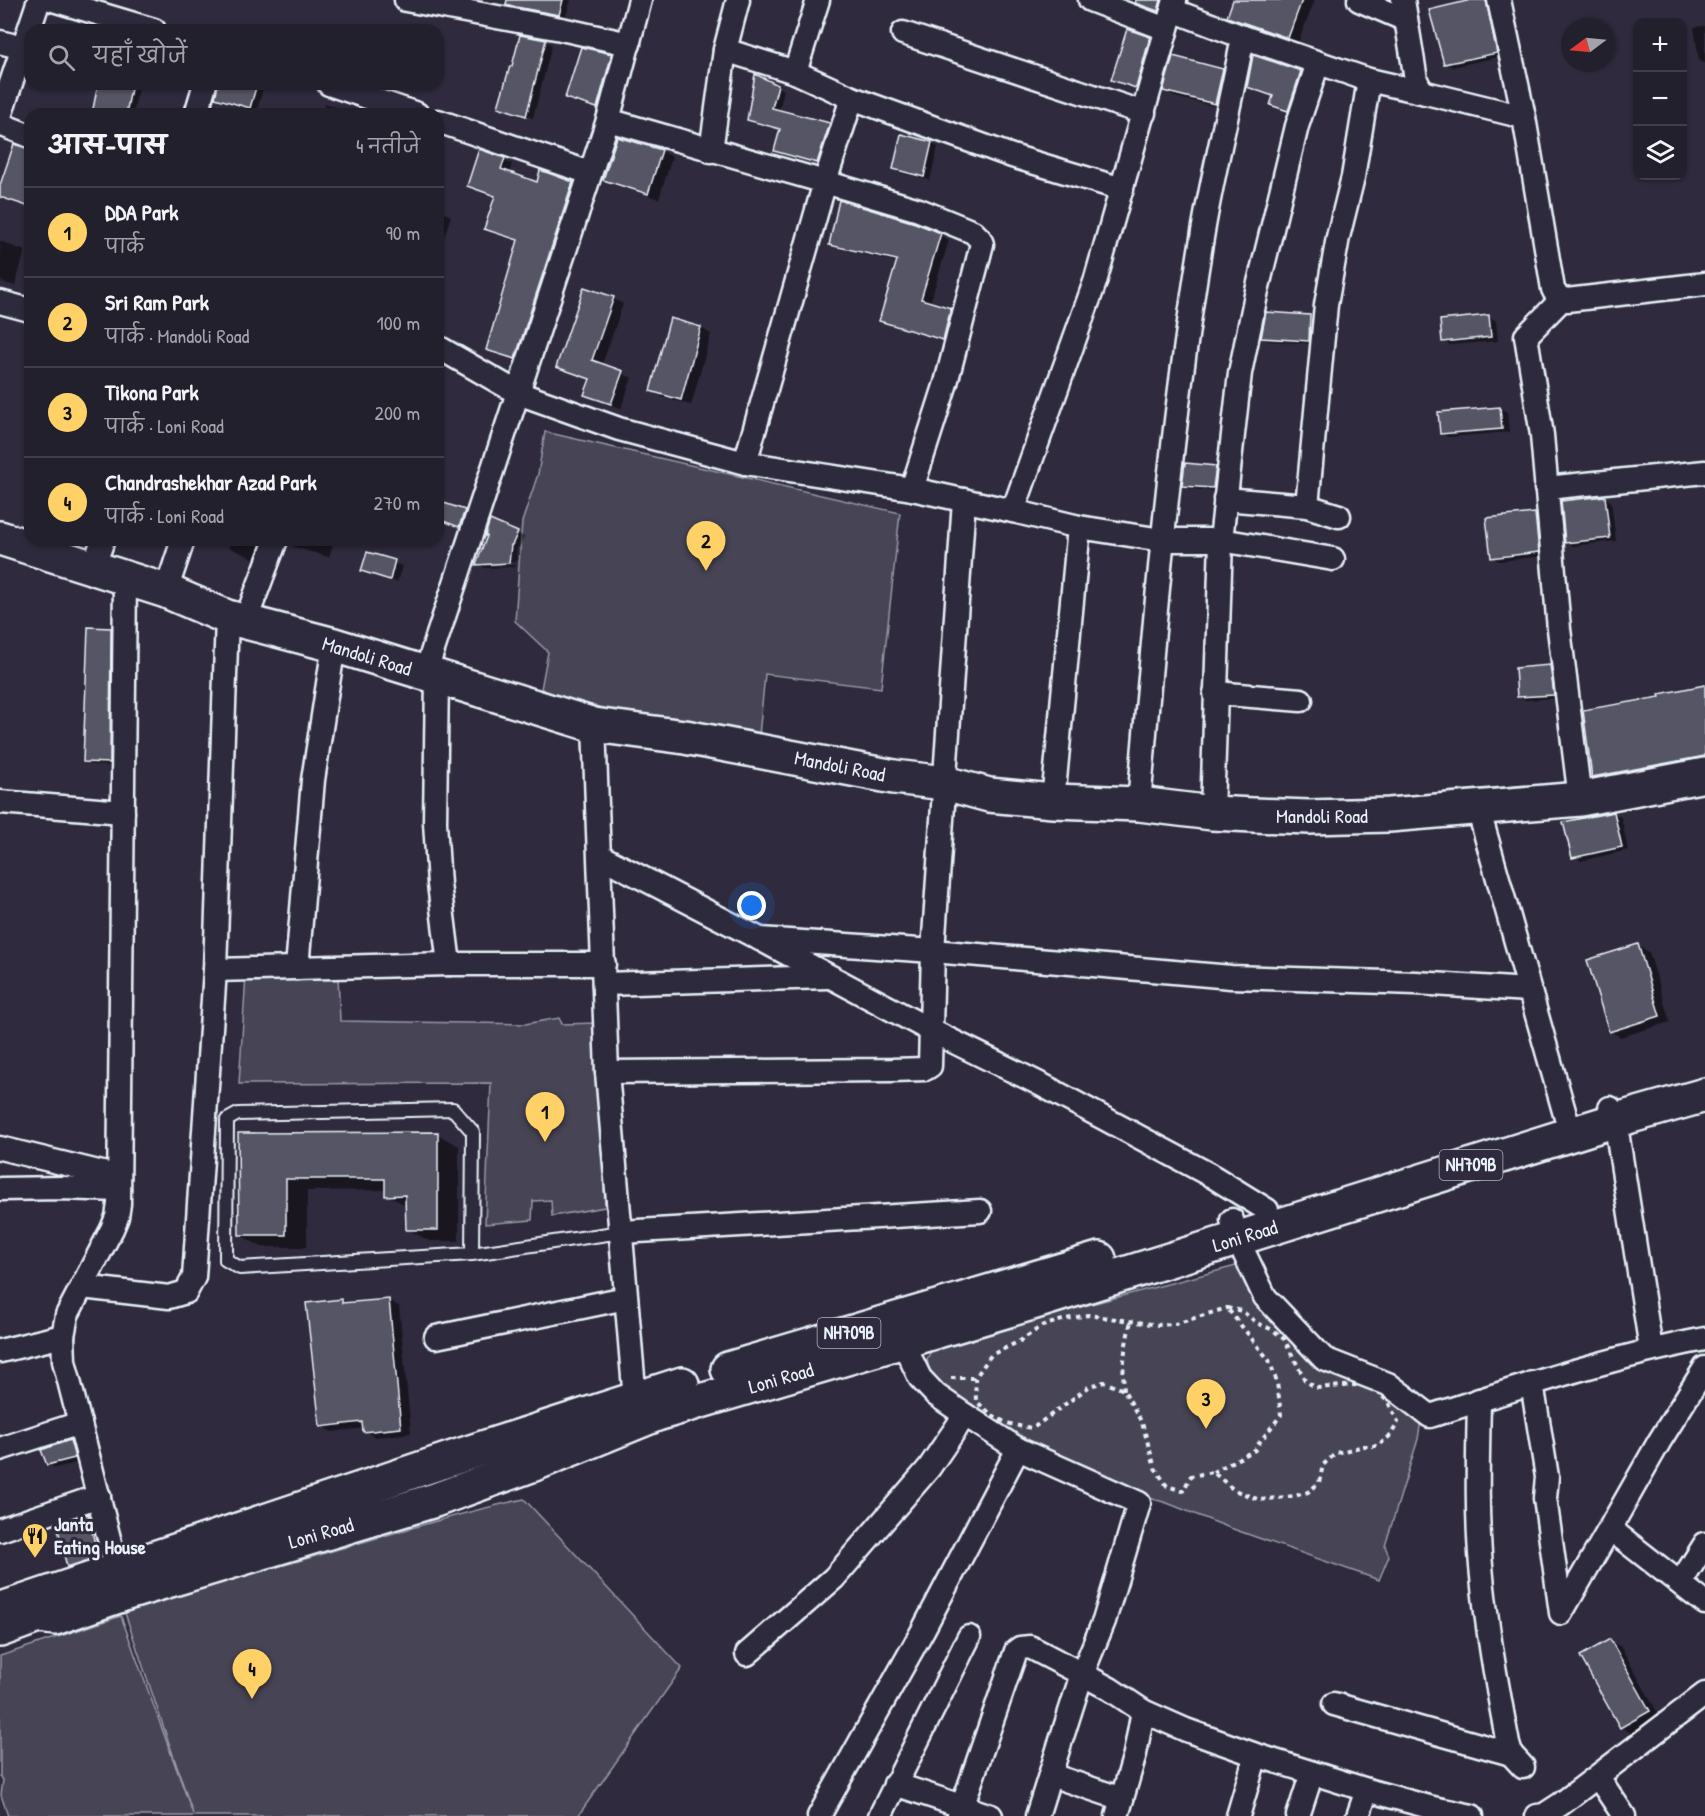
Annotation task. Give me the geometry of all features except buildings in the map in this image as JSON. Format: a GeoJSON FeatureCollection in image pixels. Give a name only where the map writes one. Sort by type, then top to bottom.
{"type":"FeatureCollection","features":[{"type":"Feature","properties":{"kind":"main road","name":"Mandoli Road"},"geometry":{"type":"LineString","coordinates":[[0,538],[24,542]]}},
{"type":"Feature","properties":{"kind":"main road","name":"Mandoli Road"},"geometry":{"type":"LineString","coordinates":[[45,546],[98,554],[125,577],[236,619],[334,645],[594,725],[685,737],[894,777],[945,783],[989,795],[1053,801],[1138,804],[1212,813],[1310,817],[1389,815],[1580,799],[1705,775]]}},
{"type":"Feature","properties":{"kind":"main road","name":"Loni Road"},"geometry":{"type":"LineString","coordinates":[[0,1609],[122,1581],[435,1500],[635,1411],[924,1310],[1235,1229],[1611,1114],[1705,1080]]}},
{"type":"Feature","properties":{"kind":"main road","name":"Loni Road"},"geometry":{"type":"LineString","coordinates":[[635,1411],[657,1414],[1032,1303],[1235,1229],[1267,1210],[1492,1142],[1525,1129],[1566,1118],[1611,1114],[1705,1095]]}},
{"type":"Feature","properties":{"kind":"main road","name":"Loni Road"},"geometry":{"type":"LineString","coordinates":[[0,1630],[38,1616],[55,1618],[122,1581]]}},
{"type":"Feature","properties":{"kind":"street"},"geometry":{"type":"LineString","coordinates":[[31,24],[39,0]]}},
{"type":"Feature","properties":{"kind":"street"},"geometry":{"type":"LineString","coordinates":[[53,0],[134,24]]}},
{"type":"Feature","properties":{"kind":"street"},"geometry":{"type":"LineString","coordinates":[[406,0],[483,7],[561,29],[629,44]]}},
{"type":"Feature","properties":{"kind":"street"},"geometry":{"type":"LineString","coordinates":[[449,964],[439,884],[435,822],[431,675],[518,393],[608,120],[640,0]]}},
{"type":"Feature","properties":{"kind":"street"},"geometry":{"type":"LineString","coordinates":[[711,151],[725,50],[738,0]]}},
{"type":"Feature","properties":{"kind":"street"},"geometry":{"type":"LineString","coordinates":[[795,72],[818,0]]}},
{"type":"Feature","properties":{"kind":"street"},"geometry":{"type":"LineString","coordinates":[[1090,0],[1171,13],[1281,48],[1369,80],[1524,117]]}},
{"type":"Feature","properties":{"kind":"street"},"geometry":{"type":"LineString","coordinates":[[1359,0],[1405,10],[1416,80],[1421,90],[1426,93]]}},
{"type":"Feature","properties":{"kind":"street"},"geometry":{"type":"LineString","coordinates":[[1499,0],[1524,117],[1553,289],[1562,299]]}},
{"type":"Feature","properties":{"kind":"street"},"geometry":{"type":"LineString","coordinates":[[1013,511],[1095,282],[1171,13]]}},
{"type":"Feature","properties":{"kind":"street"},"geometry":{"type":"LineString","coordinates":[[903,33],[1144,113]]}},
{"type":"Feature","properties":{"kind":"street"},"geometry":{"type":"LineString","coordinates":[[1138,804],[1162,540],[1185,355],[1203,231],[1243,37]]}},
{"type":"Feature","properties":{"kind":"street"},"geometry":{"type":"LineString","coordinates":[[0,42],[23,48]]}},
{"type":"Feature","properties":{"kind":"street"},"geometry":{"type":"LineString","coordinates":[[0,116],[24,45]]}},
{"type":"Feature","properties":{"kind":"street"},"geometry":{"type":"LineString","coordinates":[[725,50],[795,72],[852,98],[1012,156],[1122,189]]}},
{"type":"Feature","properties":{"kind":"street"},"geometry":{"type":"LineString","coordinates":[[1212,813],[1221,540],[1240,373],[1256,295],[1297,126],[1318,63]]}},
{"type":"Feature","properties":{"kind":"street"},"geometry":{"type":"LineString","coordinates":[[1307,506],[1326,305],[1338,237],[1353,177],[1369,80]]}},
{"type":"Feature","properties":{"kind":"street"},"geometry":{"type":"LineString","coordinates":[[198,108],[203,90]]}},
{"type":"Feature","properties":{"kind":"street"},"geometry":{"type":"LineString","coordinates":[[347,90],[399,108]]}},
{"type":"Feature","properties":{"kind":"street"},"geometry":{"type":"LineString","coordinates":[[745,463],[825,182],[852,98]]}},
{"type":"Feature","properties":{"kind":"street"},"geometry":{"type":"LineString","coordinates":[[608,120],[919,210],[973,232],[980,239],[981,250],[948,372],[912,489]]}},
{"type":"Feature","properties":{"kind":"street"},"geometry":{"type":"LineString","coordinates":[[0,123],[24,133]]}},
{"type":"Feature","properties":{"kind":"street"},"geometry":{"type":"LineString","coordinates":[[444,123],[590,173]]}},
{"type":"Feature","properties":{"kind":"street"},"geometry":{"type":"LineString","coordinates":[[1580,799],[1559,629],[1542,435],[1526,336],[1562,299],[1705,284]]}},
{"type":"Feature","properties":{"kind":"street"},"geometry":{"type":"LineString","coordinates":[[0,302],[24,308]]}},
{"type":"Feature","properties":{"kind":"street"},"geometry":{"type":"LineString","coordinates":[[444,350],[518,393],[619,429],[745,463],[912,489],[1079,527],[1162,540],[1221,540],[1333,559]]}},
{"type":"Feature","properties":{"kind":"street"},"geometry":{"type":"LineString","coordinates":[[1546,488],[1705,472]]}},
{"type":"Feature","properties":{"kind":"street"},"geometry":{"type":"LineString","coordinates":[[1225,499],[1307,506],[1339,516]]}},
{"type":"Feature","properties":{"kind":"street"},"geometry":{"type":"LineString","coordinates":[[607,1072],[928,1068],[931,1063],[933,951],[964,500]]}},
{"type":"Feature","properties":{"kind":"street"},"geometry":{"type":"LineString","coordinates":[[1053,801],[1079,527]]}},
{"type":"Feature","properties":{"kind":"street"},"geometry":{"type":"LineString","coordinates":[[166,591],[181,546]]}},
{"type":"Feature","properties":{"kind":"street"},"geometry":{"type":"LineString","coordinates":[[82,1287],[169,1297],[186,1292],[194,1277],[236,619],[273,546]]}},
{"type":"Feature","properties":{"kind":"street"},"geometry":{"type":"LineString","coordinates":[[122,1581],[64,1361],[63,1336],[67,1315],[117,1217],[125,577]]}},
{"type":"Feature","properties":{"kind":"street"},"geometry":{"type":"LineString","coordinates":[[297,968],[313,780],[334,645]]}},
{"type":"Feature","properties":{"kind":"street"},"geometry":{"type":"LineString","coordinates":[[1215,693],[1301,700]]}},
{"type":"Feature","properties":{"kind":"street"},"geometry":{"type":"LineString","coordinates":[[594,725],[607,1072],[635,1411]]}},
{"type":"Feature","properties":{"kind":"street"},"geometry":{"type":"LineString","coordinates":[[0,802],[123,812]]}},
{"type":"Feature","properties":{"kind":"street"},"geometry":{"type":"LineString","coordinates":[[1478,808],[1566,1118]]}},
{"type":"Feature","properties":{"kind":"street"},"geometry":{"type":"LineString","coordinates":[[600,856],[932,1031],[1128,1130],[1212,1176],[1267,1210]]}},
{"type":"Feature","properties":{"kind":"street"},"geometry":{"type":"LineString","coordinates":[[760,939],[933,951],[1231,977],[1416,983],[1529,990]]}},
{"type":"Feature","properties":{"kind":"street"},"geometry":{"type":"LineString","coordinates":[[215,970],[449,964],[604,974],[829,977]]}},
{"type":"Feature","properties":{"kind":"street"},"geometry":{"type":"LineString","coordinates":[[1611,1114],[1618,1138],[1651,1349]]}},
{"type":"Feature","properties":{"kind":"street"},"geometry":{"type":"LineString","coordinates":[[0,1148],[119,1184]]}},
{"type":"Feature","properties":{"kind":"street"},"geometry":{"type":"LineString","coordinates":[[0,1190],[119,1184]]}},
{"type":"Feature","properties":{"kind":"street"},"geometry":{"type":"LineString","coordinates":[[621,1232],[980,1211]]}},
{"type":"Feature","properties":{"kind":"street"},"geometry":{"type":"LineString","coordinates":[[1235,1229],[1265,1298],[1324,1359],[1388,1384],[1430,1416],[1532,1383],[1651,1349],[1705,1339]]}},
{"type":"Feature","properties":{"kind":"street"},"geometry":{"type":"LineString","coordinates":[[436,1337],[626,1298]]}},
{"type":"Feature","properties":{"kind":"street"},"geometry":{"type":"LineString","coordinates":[[0,1352],[63,1336]]}},
{"type":"Feature","properties":{"kind":"street"},"geometry":{"type":"LineString","coordinates":[[904,1341],[920,1378],[936,1395],[965,1415],[1018,1449],[1139,1503],[1104,1621],[1082,1674],[1037,1816]]}},
{"type":"Feature","properties":{"kind":"street"},"geometry":{"type":"LineString","coordinates":[[1532,1383],[1547,1477],[1545,1498],[1561,1613],[1659,1442],[1705,1368]]}},
{"type":"Feature","properties":{"kind":"street"},"geometry":{"type":"LineString","coordinates":[[1334,1704],[1517,1760],[1494,1670],[1481,1566],[1479,1400]]}},
{"type":"Feature","properties":{"kind":"street"},"geometry":{"type":"LineString","coordinates":[[747,1654],[834,1578],[929,1468],[965,1415]]}},
{"type":"Feature","properties":{"kind":"street"},"geometry":{"type":"LineString","coordinates":[[0,1449],[80,1423]]}},
{"type":"Feature","properties":{"kind":"street"},"geometry":{"type":"LineString","coordinates":[[819,1816],[923,1630],[1018,1449]]}},
{"type":"Feature","properties":{"kind":"street"},"geometry":{"type":"LineString","coordinates":[[0,1530],[99,1496]]}},
{"type":"Feature","properties":{"kind":"street"},"geometry":{"type":"LineString","coordinates":[[1614,1521],[1614,1529],[1618,1535],[1703,1598]]}},
{"type":"Feature","properties":{"kind":"street"},"geometry":{"type":"LineString","coordinates":[[1681,1582],[1705,1544]]}},
{"type":"Feature","properties":{"kind":"street"},"geometry":{"type":"LineString","coordinates":[[880,1816],[969,1637]]}},
{"type":"Feature","properties":{"kind":"street"},"geometry":{"type":"LineString","coordinates":[[961,1811],[1016,1651],[1030,1647],[1110,1689],[1143,1711],[1186,1730],[1432,1812],[1472,1816]]}},
{"type":"Feature","properties":{"kind":"street"},"geometry":{"type":"LineString","coordinates":[[1537,1816],[1544,1816],[1705,1694]]}},
{"type":"Feature","properties":{"kind":"street"},"geometry":{"type":"LineString","coordinates":[[1051,1775],[1119,1808],[1135,1754],[1143,1711]]}},
{"type":"Feature","properties":{"kind":"street"},"geometry":{"type":"LineString","coordinates":[[1238,1816],[1256,1755]]}},
{"type":"Feature","properties":{"kind":"street"},"geometry":{"type":"LineString","coordinates":[[1298,1816],[1312,1773]]}},
{"type":"Feature","properties":{"kind":"street"},"geometry":{"type":"LineString","coordinates":[[1598,1776],[1624,1816]]}},
{"type":"Feature","properties":{"kind":"street"},"geometry":{"type":"LineString","coordinates":[[895,1784],[961,1811],[991,1816]]}},
{"type":"Feature","properties":{"kind":"street"},"geometry":{"type":"LineString","coordinates":[[1358,1816],[1367,1790]]}},
{"type":"Feature","properties":{"kind":"lane"},"geometry":{"type":"LineString","coordinates":[[472,1254],[473,1132],[453,1109],[238,1114],[227,1120],[226,1260],[240,1268],[472,1254],[621,1232]]}},
{"type":"Feature","properties":{"kind":"path"},"geometry":{"type":"LineString","coordinates":[[1131,1321],[1123,1357],[1124,1390],[1142,1423],[1155,1468],[1167,1486],[1183,1491],[1191,1476],[1213,1472],[1255,1450],[1281,1416],[1277,1382],[1269,1360],[1227,1308]]}},
{"type":"Feature","properties":{"kind":"path"},"geometry":{"type":"LineString","coordinates":[[1124,1390],[1104,1382],[1090,1386],[1033,1428],[1014,1426],[994,1418],[976,1401],[975,1378],[991,1355],[1020,1341],[1042,1326],[1066,1319],[1088,1315],[1175,1324],[1227,1308],[1242,1311],[1284,1339],[1305,1380],[1316,1388],[1370,1384],[1388,1401],[1398,1422],[1391,1435],[1378,1446],[1364,1446],[1336,1453],[1323,1466],[1319,1483],[1308,1492],[1295,1496],[1260,1500],[1234,1490],[1213,1472]]}},
{"type":"Feature","properties":{"kind":"shaded area"},"geometry":{"type":"Polygon","coordinates":[[[545,432],[900,513],[881,688],[765,674],[758,746],[573,701],[541,689],[548,652],[515,621],[522,522],[538,474],[545,432]]]}},
{"type":"Feature","properties":{"kind":"shaded area"},"geometry":{"type":"Polygon","coordinates":[[[246,975],[338,976],[340,1021],[525,1024],[559,1018],[562,1024],[597,1023],[605,1207],[552,1216],[551,1200],[533,1201],[532,1220],[485,1224],[491,1083],[239,1084],[246,975]]]}},
{"type":"Feature","properties":{"kind":"shaded area"},"geometry":{"type":"Polygon","coordinates":[[[1246,1265],[1268,1306],[1373,1381],[1421,1420],[1418,1439],[1385,1546],[1389,1556],[1379,1580],[1230,1528],[1167,1503],[1117,1489],[1035,1449],[931,1382],[927,1359],[931,1351],[1080,1307],[1246,1265]]]}},
{"type":"Feature","properties":{"kind":"shaded area"},"geometry":{"type":"Polygon","coordinates":[[[524,1499],[682,1668],[578,1816],[8,1816],[1,1795],[3,1780],[0,1777],[0,1656],[121,1616],[193,1814],[125,1613],[128,1610],[466,1513],[524,1499]]]}},
{"type":"Feature","properties":{"kind":"place","name":"Sri Ram Park"},"geometry":{"type":"Point","coordinates":[706,571]}},
{"type":"Feature","properties":{"kind":"place","name":"DDA Park"},"geometry":{"type":"Point","coordinates":[545,1142]}},
{"type":"Feature","properties":{"kind":"place","name":"Tikona Park"},"geometry":{"type":"Point","coordinates":[1206,1429]}},
{"type":"Feature","properties":{"kind":"place","name":"Janta Eating House"},"geometry":{"type":"Point","coordinates":[35,1559]}},
{"type":"Feature","properties":{"kind":"place","name":"Chandrashekhar Azad Park"},"geometry":{"type":"Point","coordinates":[252,1699]}}]}
